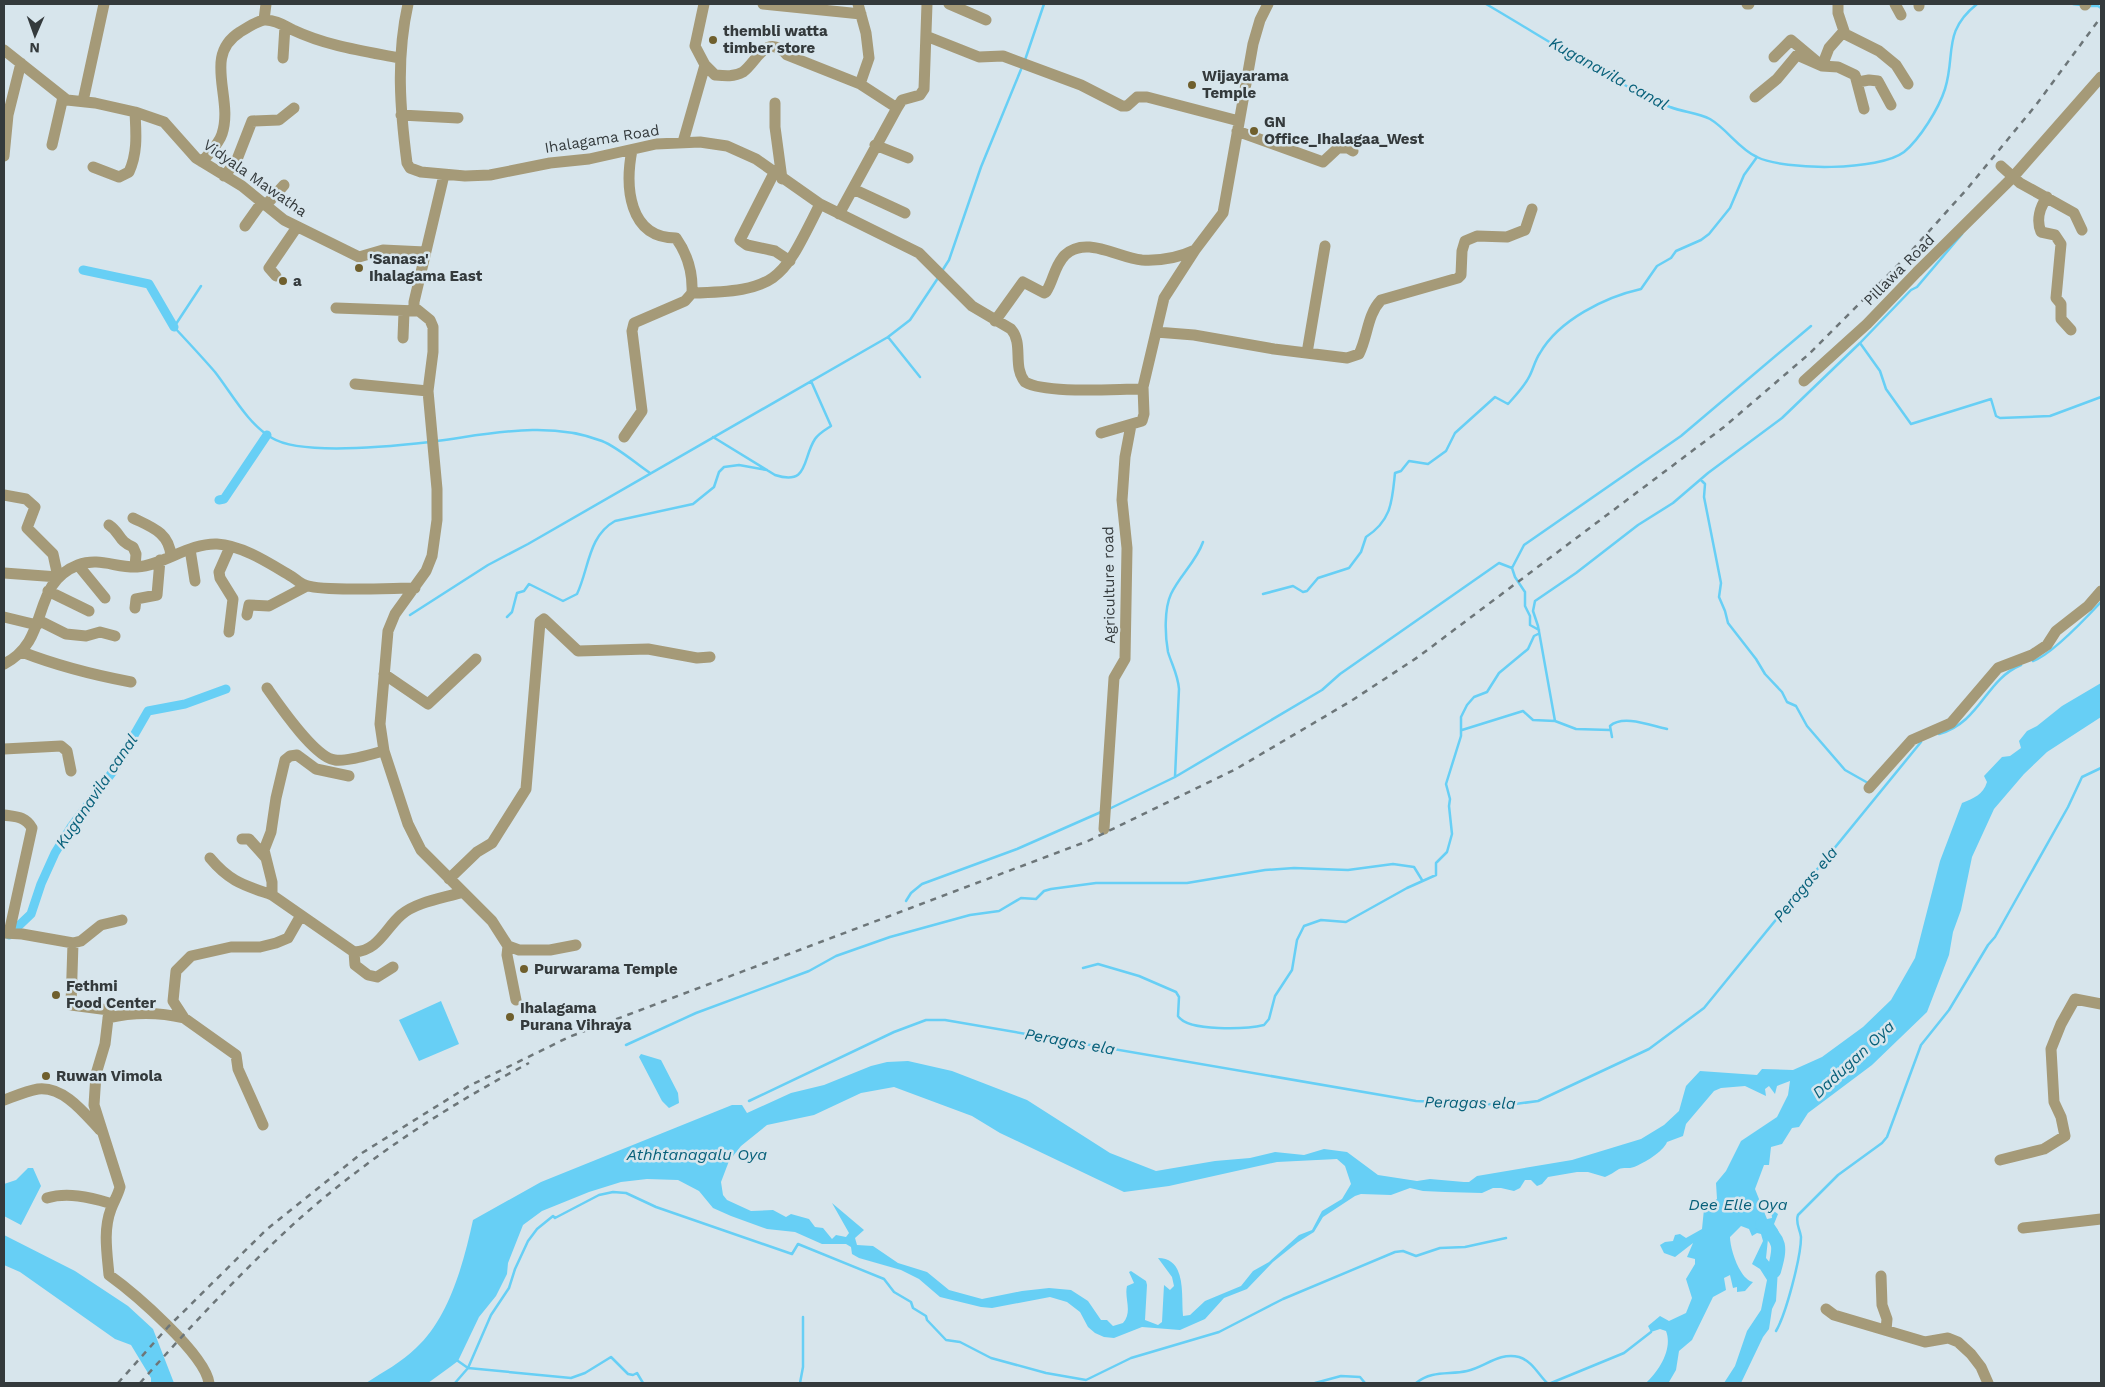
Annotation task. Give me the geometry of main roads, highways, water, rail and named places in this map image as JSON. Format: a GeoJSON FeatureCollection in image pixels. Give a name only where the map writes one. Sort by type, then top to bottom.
{"type":"FeatureCollection","features":[{"type":"Feature","properties":{"kind":"water"},"geometry":{"type":"Polygon","coordinates":[[[2101,683],[2101,717],[2047,752],[2024,774],[1994,809],[1972,857],[1949,955],[1927,1012],[1872,1065],[1808,1113],[1799,1127],[1792,1128],[1782,1144],[1771,1147],[1769,1165],[1764,1165],[1755,1189],[1767,1219],[1772,1218],[1771,1209],[1778,1214],[1774,1224],[1778,1230],[1779,1237],[1776,1237],[1773,1241],[1770,1238],[1768,1239],[1766,1258],[1771,1264],[1774,1254],[1779,1253],[1776,1301],[1772,1309],[1769,1329],[1763,1337],[1741,1383],[1724,1383],[1735,1366],[1747,1331],[1761,1310],[1767,1280],[1760,1269],[1752,1264],[1763,1241],[1761,1234],[1757,1233],[1752,1236],[1749,1229],[1741,1226],[1730,1237],[1734,1256],[1740,1270],[1748,1280],[1753,1282],[1745,1291],[1737,1292],[1737,1287],[1733,1288],[1730,1275],[1724,1278],[1726,1290],[1713,1297],[1692,1340],[1679,1351],[1676,1370],[1669,1382],[1646,1383],[1660,1366],[1668,1345],[1666,1331],[1660,1329],[1651,1332],[1648,1326],[1660,1316],[1669,1321],[1686,1313],[1692,1298],[1686,1279],[1695,1264],[1695,1259],[1687,1257],[1693,1243],[1675,1257],[1664,1253],[1660,1245],[1673,1241],[1675,1235],[1680,1234],[1686,1238],[1702,1229],[1704,1209],[1717,1199],[1716,1183],[1726,1171],[1741,1141],[1777,1117],[1788,1095],[1790,1081],[1777,1086],[1775,1094],[1769,1086],[1765,1089],[1766,1096],[1745,1086],[1721,1088],[1714,1091],[1686,1124],[1683,1136],[1667,1142],[1657,1153],[1643,1163],[1632,1168],[1619,1169],[1605,1177],[1588,1172],[1577,1172],[1548,1177],[1542,1184],[1537,1186],[1531,1180],[1525,1180],[1520,1188],[1514,1191],[1493,1188],[1482,1193],[1445,1192],[1423,1191],[1410,1188],[1391,1195],[1361,1194],[1355,1196],[1323,1217],[1314,1232],[1273,1262],[1247,1289],[1224,1298],[1205,1319],[1180,1330],[1142,1327],[1114,1338],[1104,1337],[1095,1333],[1088,1327],[1080,1312],[1067,1302],[1050,1297],[992,1308],[940,1297],[919,1279],[901,1270],[859,1258],[852,1254],[851,1247],[846,1244],[822,1244],[795,1232],[767,1229],[713,1208],[699,1191],[678,1180],[647,1179],[621,1182],[589,1192],[542,1211],[523,1225],[508,1263],[507,1274],[496,1296],[479,1317],[458,1361],[428,1383],[366,1383],[411,1353],[428,1336],[438,1321],[454,1289],[473,1220],[541,1182],[732,1105],[742,1105],[747,1113],[791,1093],[824,1085],[871,1066],[887,1062],[908,1061],[952,1071],[1027,1100],[1110,1153],[1156,1171],[1215,1161],[1250,1158],[1275,1152],[1304,1155],[1324,1149],[1347,1152],[1378,1175],[1417,1181],[1430,1179],[1469,1182],[1477,1176],[1572,1160],[1641,1139],[1664,1125],[1679,1111],[1686,1086],[1700,1071],[1757,1075],[1762,1069],[1793,1070],[1822,1057],[1863,1027],[1891,1000],[1915,958],[1940,861],[1962,803],[1980,793],[1987,782],[1984,776],[2002,757],[2010,756],[2021,748],[2019,741],[2027,731],[2037,726],[2062,706],[2101,683]],[[894,1087],[861,1093],[814,1115],[767,1125],[741,1146],[729,1161],[721,1182],[723,1195],[727,1200],[751,1211],[773,1210],[786,1217],[791,1214],[809,1219],[815,1227],[823,1228],[832,1239],[836,1235],[846,1237],[849,1233],[832,1203],[864,1230],[855,1238],[857,1245],[873,1246],[898,1263],[927,1272],[949,1290],[982,1299],[1049,1288],[1071,1290],[1088,1301],[1101,1320],[1107,1320],[1113,1326],[1123,1323],[1126,1318],[1128,1309],[1127,1286],[1134,1283],[1129,1272],[1131,1271],[1146,1281],[1145,1320],[1158,1325],[1162,1322],[1164,1285],[1170,1290],[1174,1286],[1172,1277],[1158,1258],[1174,1264],[1181,1280],[1183,1316],[1190,1315],[1205,1301],[1241,1286],[1253,1271],[1269,1262],[1299,1235],[1312,1230],[1322,1211],[1342,1199],[1351,1184],[1345,1166],[1337,1159],[1277,1162],[1169,1186],[1124,1192],[1000,1133],[972,1116],[894,1087]]]}},
{"type":"Feature","properties":{"kind":"water"},"geometry":{"type":"Polygon","coordinates":[[[441,1001],[459,1044],[419,1061],[399,1020],[441,1001]]]}},
{"type":"Feature","properties":{"kind":"water"},"geometry":{"type":"Polygon","coordinates":[[[641,1054],[661,1060],[678,1093],[679,1103],[669,1108],[662,1101],[639,1057],[641,1054]]]}},
{"type":"Feature","properties":{"kind":"water"},"geometry":{"type":"Polygon","coordinates":[[[28,1168],[33,1168],[41,1186],[21,1225],[4,1216],[4,1184],[16,1180],[28,1168]]]}},
{"type":"Feature","properties":{"kind":"water"},"geometry":{"type":"Polygon","coordinates":[[[4,1235],[75,1271],[128,1306],[153,1329],[174,1383],[151,1383],[151,1378],[131,1345],[115,1339],[20,1272],[4,1265],[4,1235]]]}},
{"type":"Feature","properties":{"kind":"waterway"},"geometry":{"type":"LineString","coordinates":[[1025,60],[1044,4]]}},
{"type":"Feature","properties":{"kind":"waterway","name":"Kuganavila canal"},"geometry":{"type":"LineString","coordinates":[[1486,4],[1576,58],[1646,96],[1670,107],[1710,119],[1744,149],[1757,157],[1770,162],[1809,167],[1854,166],[1874,163],[1892,158],[1904,152],[1928,123],[1938,105],[1948,76],[1954,34],[1966,14],[1977,4]]}},
{"type":"Feature","properties":{"kind":"waterway"},"geometry":{"type":"LineString","coordinates":[[2073,4],[2081,5]]}},
{"type":"Feature","properties":{"kind":"waterway"},"geometry":{"type":"LineString","coordinates":[[2089,6],[2101,8]]}},
{"type":"Feature","properties":{"kind":"waterway"},"geometry":{"type":"LineString","coordinates":[[942,271],[949,260],[981,167],[1022,67]]}},
{"type":"Feature","properties":{"kind":"waterway"},"geometry":{"type":"LineString","coordinates":[[1263,594],[1293,586],[1303,592],[1307,591],[1318,578],[1349,568],[1361,552],[1366,537],[1375,531],[1386,517],[1391,501],[1395,473],[1401,471],[1409,461],[1428,464],[1446,451],[1455,433],[1495,397],[1508,404],[1527,381],[1538,356],[1548,341],[1571,320],[1598,304],[1641,289],[1657,266],[1671,258],[1676,251],[1701,240],[1709,234],[1730,208],[1744,175],[1757,157]]}},
{"type":"Feature","properties":{"kind":"waterway"},"geometry":{"type":"LineString","coordinates":[[1860,343],[1911,290],[1917,287],[1962,234]]}},
{"type":"Feature","properties":{"kind":"waterway"},"geometry":{"type":"LineString","coordinates":[[83,270],[149,284],[174,327]]}},
{"type":"Feature","properties":{"kind":"waterway"},"geometry":{"type":"LineString","coordinates":[[888,337],[910,320],[938,278]]}},
{"type":"Feature","properties":{"kind":"waterway"},"geometry":{"type":"LineString","coordinates":[[201,286],[174,327],[215,372],[248,417],[263,432],[286,444],[304,447],[349,448],[430,442]]}},
{"type":"Feature","properties":{"kind":"waterway"},"geometry":{"type":"LineString","coordinates":[[1539,630],[1530,625],[1530,616],[1525,606],[1525,592],[1515,577],[1512,568],[1524,545],[1681,436],[1811,326]]}},
{"type":"Feature","properties":{"kind":"waterway"},"geometry":{"type":"LineString","coordinates":[[410,615],[488,565],[528,544],[888,337],[920,377]]}},
{"type":"Feature","properties":{"kind":"waterway"},"geometry":{"type":"LineString","coordinates":[[1555,721],[1538,626],[1533,611],[1535,601],[1576,573],[1638,525],[1673,503],[1708,473],[1782,418],[1860,343],[1880,371],[1886,389],[1911,424],[1991,399],[1996,416],[2000,418],[2050,416],[2101,397]]}},
{"type":"Feature","properties":{"kind":"waterway"},"geometry":{"type":"LineString","coordinates":[[713,437],[775,475],[794,477],[803,469],[815,439],[820,433],[831,426],[811,381]]}},
{"type":"Feature","properties":{"kind":"waterway"},"geometry":{"type":"LineString","coordinates":[[436,441],[519,430],[561,431],[602,441],[650,473]]}},
{"type":"Feature","properties":{"kind":"waterway"},"geometry":{"type":"LineString","coordinates":[[219,500],[224,499],[267,435]]}},
{"type":"Feature","properties":{"kind":"waterway"},"geometry":{"type":"LineString","coordinates":[[507,617],[512,612],[517,593],[524,591],[529,584],[563,601],[577,594],[594,544],[606,527],[615,521],[693,504],[714,487],[719,472],[724,467],[739,465],[767,470]]}},
{"type":"Feature","properties":{"kind":"waterway"},"geometry":{"type":"LineString","coordinates":[[1701,480],[1705,484],[1704,497],[1721,583],[1719,597],[1728,623],[1756,659],[1765,674],[1782,692],[1787,702],[1796,706],[1807,726],[1845,770],[1868,783]]}},
{"type":"Feature","properties":{"kind":"waterway"},"geometry":{"type":"LineString","coordinates":[[1109,809],[1175,777],[1179,689],[1168,652],[1166,615],[1171,594],[1203,542]]}},
{"type":"Feature","properties":{"kind":"waterway"},"geometry":{"type":"LineString","coordinates":[[1175,777],[1322,690],[1340,674],[1499,563],[1512,568]]}},
{"type":"Feature","properties":{"kind":"waterway","name":"Peragas ela"},"geometry":{"type":"LineString","coordinates":[[2033,661],[2059,644],[2101,602]]}},
{"type":"Feature","properties":{"kind":"waterway"},"geometry":{"type":"LineString","coordinates":[[1083,968],[1098,964],[1139,976],[1176,992],[1179,997],[1178,1016],[1193,1025],[1218,1028],[1245,1028],[1264,1025],[1269,1019],[1275,996],[1292,970],[1297,940],[1304,926],[1321,920],[1346,922],[1407,888],[1436,875],[1436,863],[1447,852],[1452,834],[1450,799],[1446,784],[1461,736],[1461,717],[1467,705],[1474,697],[1487,692],[1499,673],[1528,649],[1534,636],[1538,634]]}},
{"type":"Feature","properties":{"kind":"waterway","name":"Peragas ela"},"geometry":{"type":"LineString","coordinates":[[1939,734],[1953,728],[1964,720],[1974,711],[1999,680],[2021,665]]}},
{"type":"Feature","properties":{"kind":"waterway","name":"Kuganavila canal"},"geometry":{"type":"LineString","coordinates":[[9,935],[31,914],[41,884],[55,853],[71,827],[114,770],[148,711],[185,704],[226,689]]}},
{"type":"Feature","properties":{"kind":"waterway"},"geometry":{"type":"LineString","coordinates":[[1462,730],[1523,711],[1533,720],[1555,721],[1576,729],[1610,730]]}},
{"type":"Feature","properties":{"kind":"waterway"},"geometry":{"type":"LineString","coordinates":[[1612,737],[1610,726],[1622,721],[1638,722],[1667,729]]}},
{"type":"Feature","properties":{"kind":"waterway","name":"Peragas ela"},"geometry":{"type":"LineString","coordinates":[[749,1101],[894,1032],[926,1020],[945,1020],[1416,1101],[1508,1105],[1538,1101],[1649,1049],[1704,1008],[1921,742]]}},
{"type":"Feature","properties":{"kind":"waterway"},"geometry":{"type":"LineString","coordinates":[[1776,1331],[1796,1271],[1801,1237],[1797,1223],[1798,1215],[1838,1175],[1882,1143],[1887,1137],[1921,1045],[1949,1010],[1988,945],[1995,937],[2068,807],[2082,777],[2101,768]]}},
{"type":"Feature","properties":{"kind":"waterway"},"geometry":{"type":"LineString","coordinates":[[906,901],[911,893],[922,884],[1017,849],[1101,812]]}},
{"type":"Feature","properties":{"kind":"waterway"},"geometry":{"type":"LineString","coordinates":[[626,1045],[696,1013],[809,971],[836,956],[890,937],[970,915],[999,911],[1021,898],[1036,899],[1044,891],[1051,889],[1096,883],[1187,883],[1265,870],[1294,868],[1348,870],[1393,864],[1414,867],[1422,880]]}},
{"type":"Feature","properties":{"kind":"waterway"},"geometry":{"type":"LineString","coordinates":[[455,1383],[468,1368],[491,1315],[509,1288],[515,1269],[528,1241],[537,1229],[553,1216],[555,1218],[599,1195],[613,1192],[626,1193],[656,1207],[792,1254],[798,1244],[884,1279],[894,1292],[911,1302],[913,1308],[926,1316],[927,1320],[946,1340],[960,1342],[991,1358],[1046,1373],[1086,1380],[1131,1358],[1219,1332],[1283,1299],[1395,1252],[1403,1251],[1416,1256],[1440,1248],[1465,1247],[1506,1238]]}},
{"type":"Feature","properties":{"kind":"waterway","name":"Dadugan Oya"},"geometry":{"type":"LineString","coordinates":[[1762,1225],[1773,1235],[1778,1245],[1778,1256],[1774,1271]]}},
{"type":"Feature","properties":{"kind":"waterway"},"geometry":{"type":"LineString","coordinates":[[800,1383],[803,1367],[803,1317]]}},
{"type":"Feature","properties":{"kind":"waterway"},"geometry":{"type":"LineString","coordinates":[[1551,1383],[1624,1353],[1651,1332]]}},
{"type":"Feature","properties":{"kind":"waterway"},"geometry":{"type":"LineString","coordinates":[[1416,1383],[1428,1376],[1467,1371],[1499,1358],[1512,1356],[1528,1361],[1547,1383]]}},
{"type":"Feature","properties":{"kind":"waterway"},"geometry":{"type":"LineString","coordinates":[[458,1361],[468,1368],[571,1378],[585,1373],[611,1357],[628,1374],[633,1375],[637,1373],[643,1383]]}},
{"type":"Feature","properties":{"kind":"waterway"},"geometry":{"type":"LineString","coordinates":[[1315,1383],[1341,1376],[1360,1377],[1365,1383]]}},
{"type":"Feature","properties":{"kind":"railway"},"geometry":{"type":"LineString","coordinates":[[118,1383],[168,1327],[266,1230],[362,1153],[469,1086],[569,1037],[1088,841],[1236,769],[1351,701],[1418,657],[1724,427],[1809,354],[1905,258],[1967,189],[2036,105],[2101,17]]}},
{"type":"Feature","properties":{"kind":"railway"},"geometry":{"type":"LineString","coordinates":[[140,1383],[237,1279],[277,1239],[325,1197],[409,1134],[468,1097],[529,1063]]}},
{"type":"Feature","properties":{"kind":"place","name":"thembli watta timber store"},"geometry":{"type":"Point","coordinates":[713,40]}},
{"type":"Feature","properties":{"kind":"place","name":"Wijayarama Temple"},"geometry":{"type":"Point","coordinates":[1192,85]}},
{"type":"Feature","properties":{"kind":"place","name":"GN Office_Ihalagaa_West"},"geometry":{"type":"Point","coordinates":[1254,131]}},
{"type":"Feature","properties":{"kind":"place","name":"'Sanasa' Ihalagama East"},"geometry":{"type":"Point","coordinates":[359,268]}},
{"type":"Feature","properties":{"kind":"place","name":"a"},"geometry":{"type":"Point","coordinates":[283,281]}},
{"type":"Feature","properties":{"kind":"place","name":"Purwarama Temple"},"geometry":{"type":"Point","coordinates":[524,969]}},
{"type":"Feature","properties":{"kind":"place","name":"Fethmi Food Center"},"geometry":{"type":"Point","coordinates":[56,995]}},
{"type":"Feature","properties":{"kind":"place","name":"Ihalagama Purana Vihraya"},"geometry":{"type":"Point","coordinates":[510,1017]}},
{"type":"Feature","properties":{"kind":"place","name":"Ruwan Vimola"},"geometry":{"type":"Point","coordinates":[46,1076]}},
{"type":"Feature","properties":{"kind":"water label","name":"Athhtanagalu Oya"},"geometry":{"type":"Point","coordinates":[697,1154]}},
{"type":"Feature","properties":{"kind":"water label","name":"Dee Elle Oya"},"geometry":{"type":"Point","coordinates":[1738,1204]}}]}
